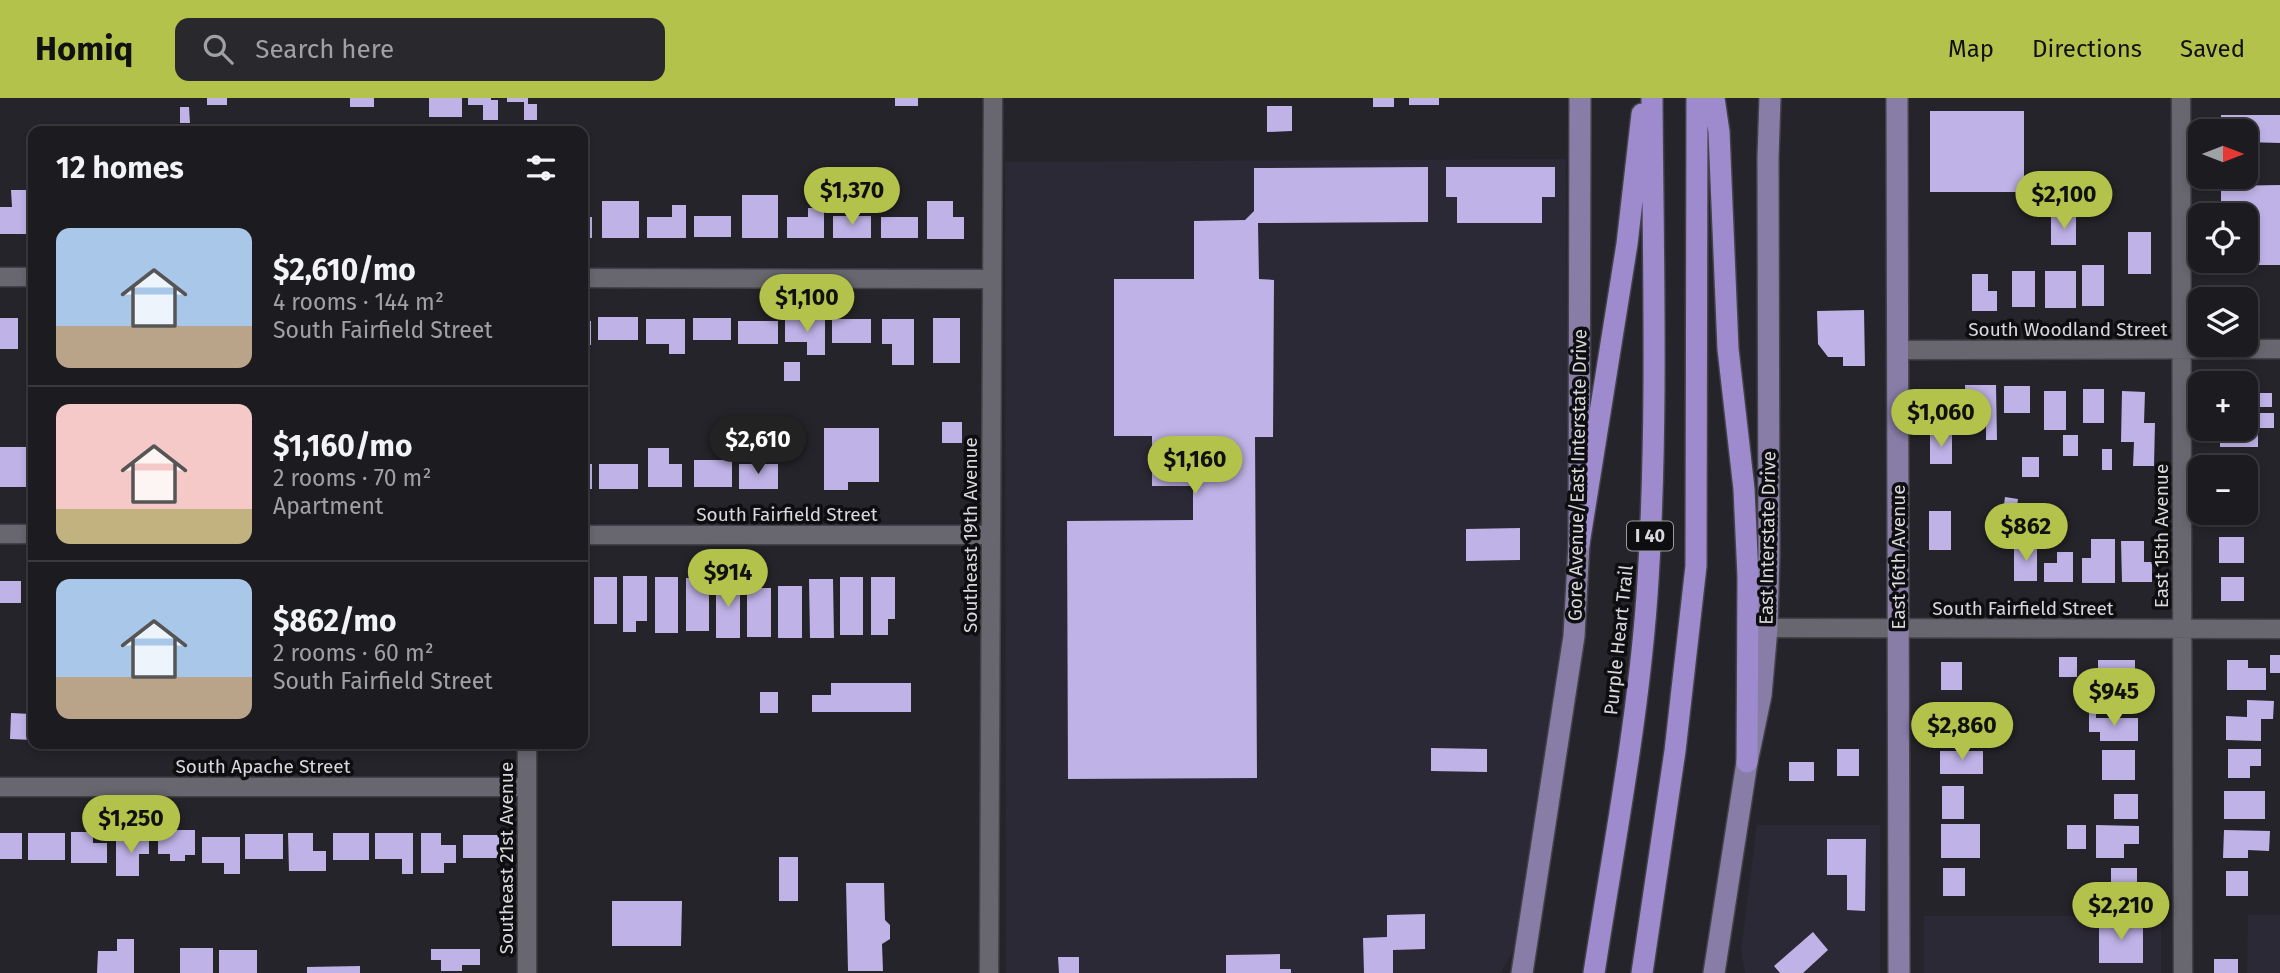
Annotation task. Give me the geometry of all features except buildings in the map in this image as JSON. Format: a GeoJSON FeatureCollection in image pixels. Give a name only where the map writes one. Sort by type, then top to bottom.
{"type":"FeatureCollection","features":[{"type":"Feature","properties":{"kind":"highway"},"geometry":{"type":"LineString","coordinates":[[1578,544],[1628,244],[1644,98]]}},
{"type":"Feature","properties":{"kind":"highway","name":"Purple Heart Trail"},"geometry":{"type":"LineString","coordinates":[[1594,973],[1638,688],[1648,581],[1653,459],[1652,98]]}},
{"type":"Feature","properties":{"kind":"highway","name":"I 40"},"geometry":{"type":"LineString","coordinates":[[1642,973],[1675,751],[1696,566],[1698,98]]}},
{"type":"Feature","properties":{"kind":"highway"},"geometry":{"type":"LineString","coordinates":[[1714,98],[1719,132],[1728,349],[1744,489],[1748,564],[1747,762]]}},
{"type":"Feature","properties":{"kind":"main road","name":"Gore Avenue/East Interstate Drive"},"geometry":{"type":"LineString","coordinates":[[1521,967],[1574,636],[1578,544],[1580,98]]}},
{"type":"Feature","properties":{"kind":"main road","name":"East Interstate Drive"},"geometry":{"type":"LineString","coordinates":[[1714,973],[1747,762],[1761,695],[1767,628],[1770,98]]}},
{"type":"Feature","properties":{"kind":"main road","name":"East 16th Avenue"},"geometry":{"type":"LineString","coordinates":[[1897,98],[1899,973]]}},
{"type":"Feature","properties":{"kind":"main road"},"geometry":{"type":"LineString","coordinates":[[1719,939],[1726,973]]}},
{"type":"Feature","properties":{"kind":"street","name":"Southeast 19th Avenue"},"geometry":{"type":"LineString","coordinates":[[989,973],[993,98]]}},
{"type":"Feature","properties":{"kind":"street","name":"East 15th Avenue"},"geometry":{"type":"LineString","coordinates":[[2181,98],[2183,973]]}},
{"type":"Feature","properties":{"kind":"street"},"geometry":{"type":"LineString","coordinates":[[0,277],[28,277]]}},
{"type":"Feature","properties":{"kind":"street"},"geometry":{"type":"LineString","coordinates":[[588,278],[992,279]]}},
{"type":"Feature","properties":{"kind":"street","name":"South Woodland Street"},"geometry":{"type":"LineString","coordinates":[[1898,350],[2280,349]]}},
{"type":"Feature","properties":{"kind":"street"},"geometry":{"type":"LineString","coordinates":[[0,534],[28,534]]}},
{"type":"Feature","properties":{"kind":"street","name":"South Fairfield Street"},"geometry":{"type":"LineString","coordinates":[[588,535],[991,535]]}},
{"type":"Feature","properties":{"kind":"street","name":"South Fairfield Street"},"geometry":{"type":"LineString","coordinates":[[1767,628],[2280,629]]}},
{"type":"Feature","properties":{"kind":"street","name":"Southeast 21st Avenue"},"geometry":{"type":"LineString","coordinates":[[527,749],[527,973]]}},
{"type":"Feature","properties":{"kind":"street","name":"South Apache Street"},"geometry":{"type":"LineString","coordinates":[[0,787],[527,787]]}},
{"type":"Feature","properties":{"kind":"shaded area"},"geometry":{"type":"Polygon","coordinates":[[[1566,159],[1568,604],[1515,941],[1513,951],[1500,973],[1006,973],[1005,162],[1566,159]]]}},
{"type":"Feature","properties":{"kind":"shaded area"},"geometry":{"type":"Polygon","coordinates":[[[1757,825],[1880,825],[1880,973],[1745,973],[1741,950],[1757,825]]]}},
{"type":"Feature","properties":{"kind":"shaded area"},"geometry":{"type":"Polygon","coordinates":[[[2248,915],[2280,915],[2280,973],[2247,973],[2248,915]]]}},
{"type":"Feature","properties":{"kind":"shaded area"},"geometry":{"type":"Polygon","coordinates":[[[1924,916],[2161,916],[2161,973],[1924,973],[1924,916]]]}}]}
